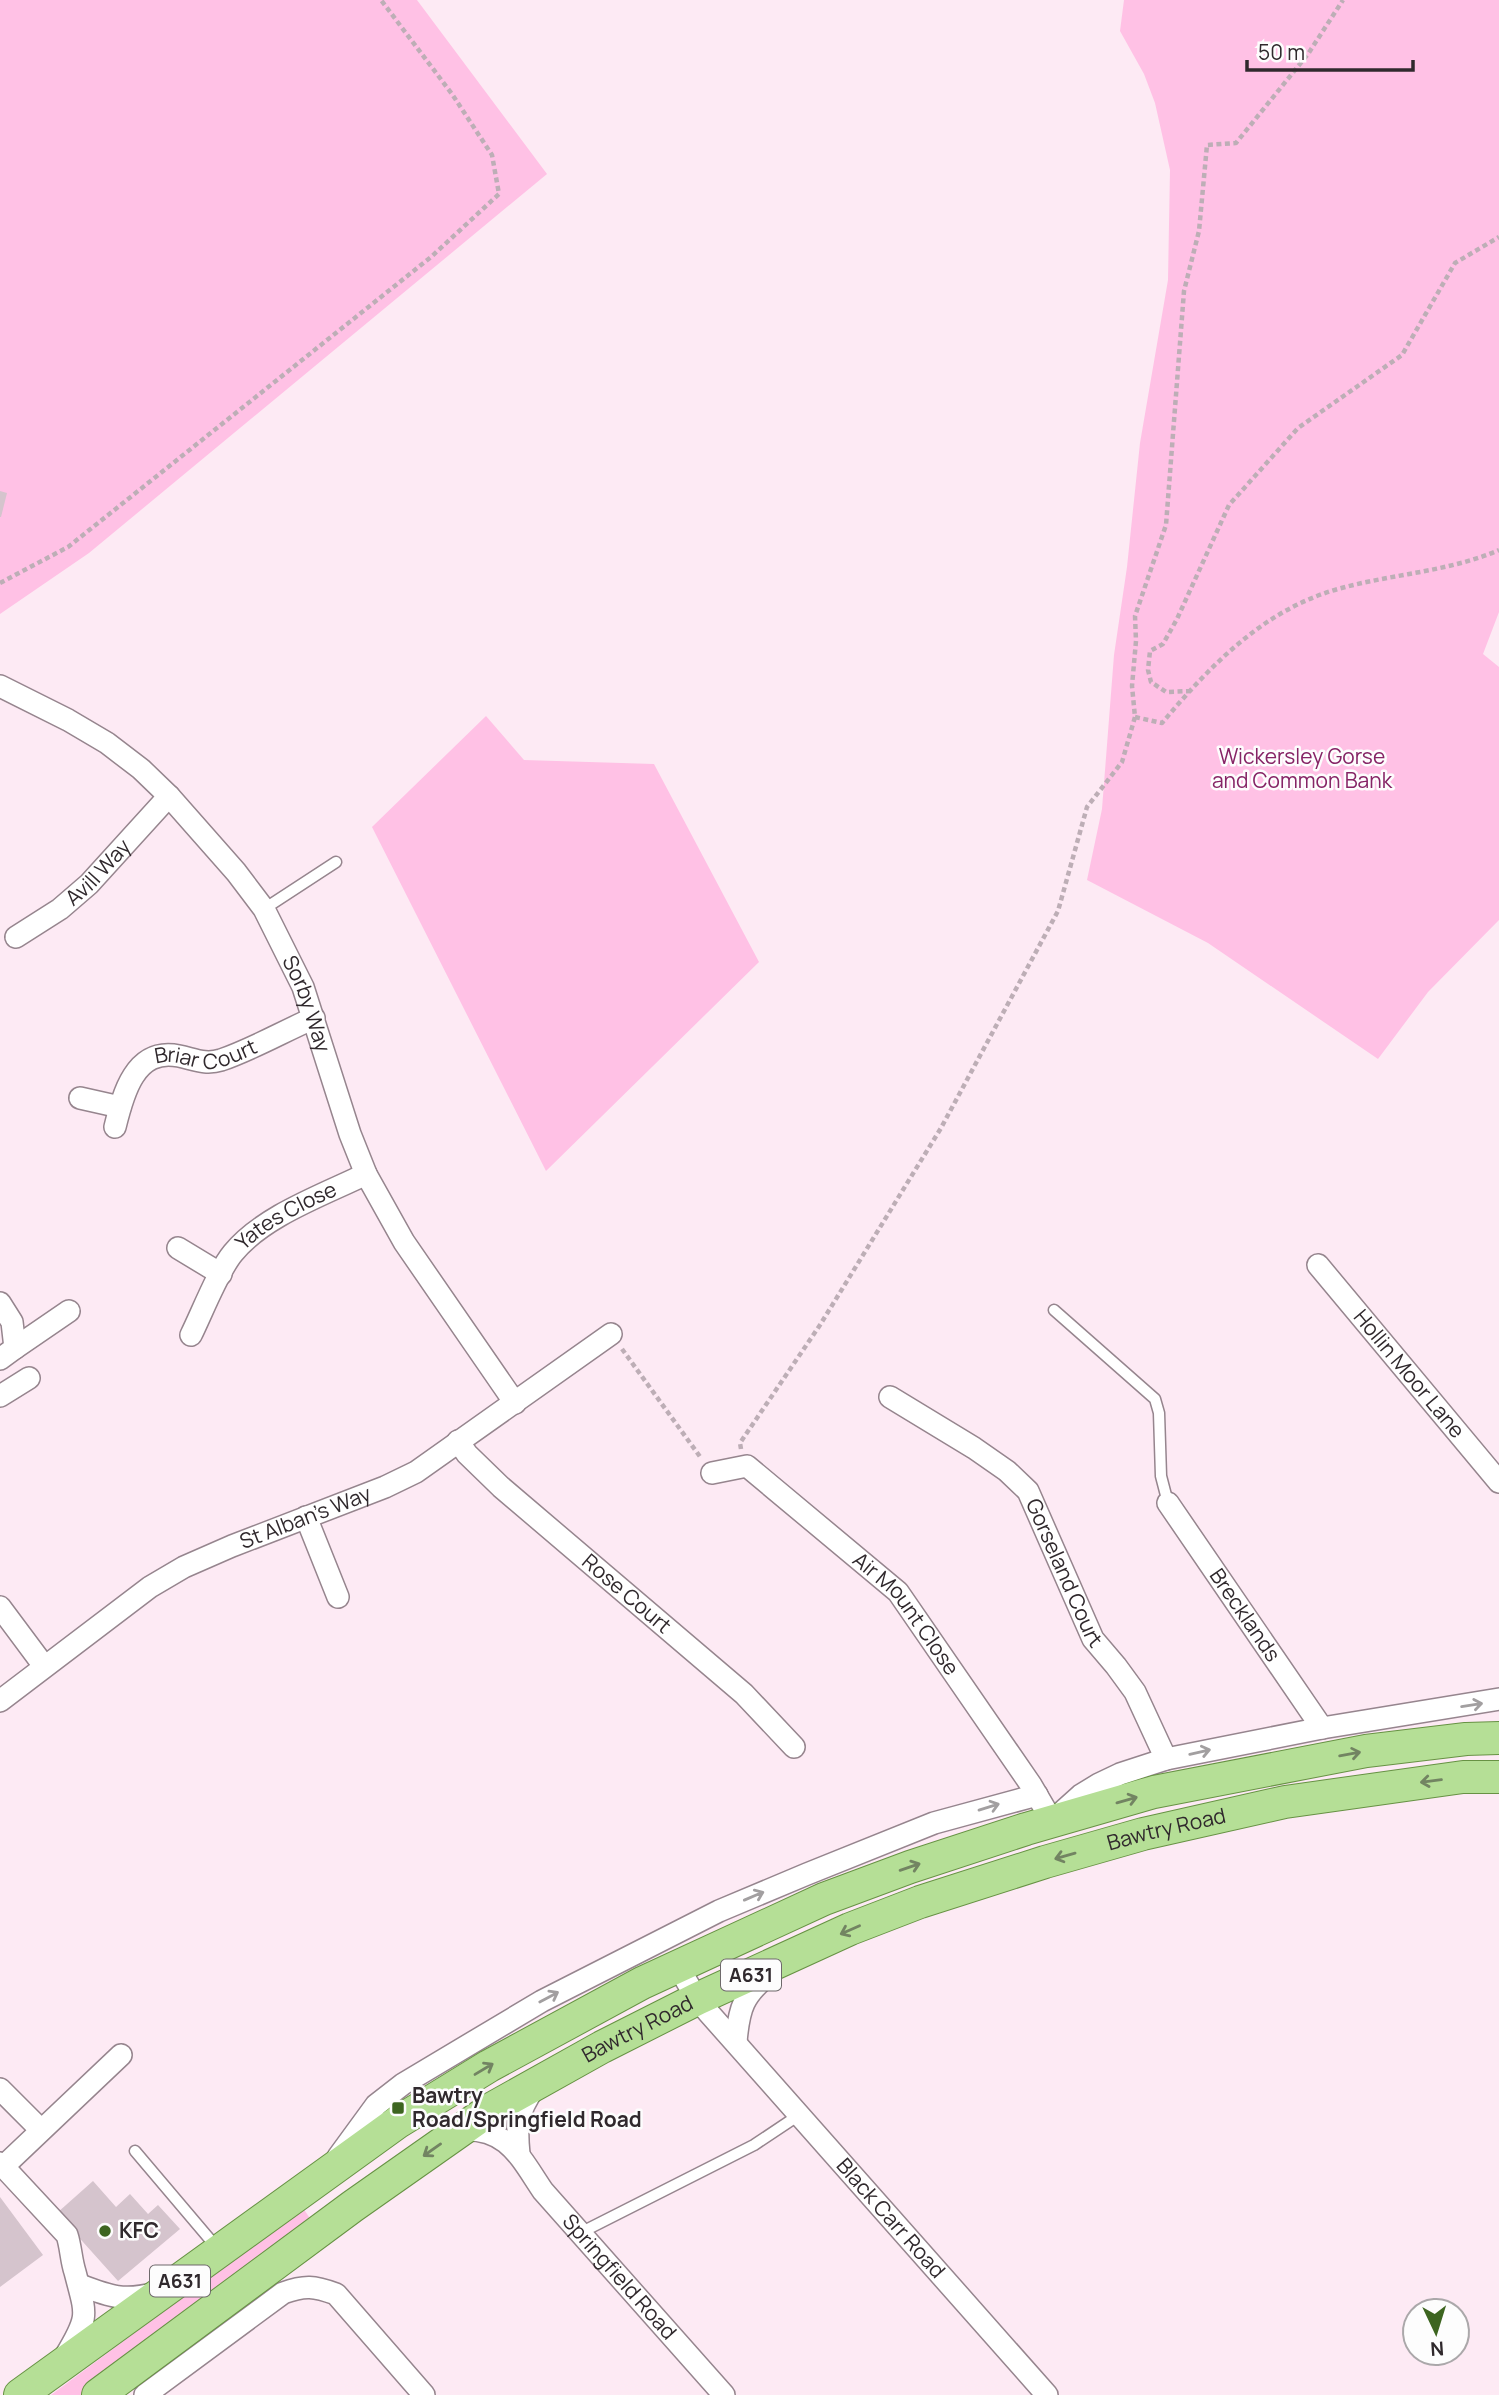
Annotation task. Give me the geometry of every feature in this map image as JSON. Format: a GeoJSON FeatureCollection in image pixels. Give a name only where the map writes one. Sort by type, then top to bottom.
{"type":"FeatureCollection","features":[{"type":"Feature","properties":{"kind":"main road","name":"Bawtry Road"},"geometry":{"type":"LineString","coordinates":[[20,2395],[398,2122],[489,2066],[677,1965],[744,1934],[824,1899],[910,1867],[1045,1808],[1154,1792],[1366,1751],[1466,1739],[1499,1738]]}},
{"type":"Feature","properties":{"kind":"main road","name":"Bawtry Road"},"geometry":{"type":"LineString","coordinates":[[98,2395],[459,2130],[602,2047],[697,1999],[850,1930],[920,1902],[1045,1861],[1143,1834],[1285,1802],[1463,1777],[1499,1777]]}},
{"type":"Feature","properties":{"kind":"main road"},"geometry":{"type":"LineString","coordinates":[[744,1934],[771,1966]]}},
{"type":"Feature","properties":{"kind":"street","name":"Sorby Way"},"geometry":{"type":"LineString","coordinates":[[0,686],[107,743],[141,769],[169,796],[236,872],[264,909],[303,987],[331,1079],[366,1174],[404,1242],[515,1403]]}},
{"type":"Feature","properties":{"kind":"street","name":"Avill Way"},"geometry":{"type":"LineString","coordinates":[[16,937],[60,909],[89,884],[169,796]]}},
{"type":"Feature","properties":{"kind":"street","name":"Briar Court"},"geometry":{"type":"LineString","coordinates":[[80,1098],[117,1117],[130,1079],[140,1066],[153,1059],[167,1054],[200,1063],[219,1061],[314,1018]]}},
{"type":"Feature","properties":{"kind":"street","name":"Yates Close"},"geometry":{"type":"LineString","coordinates":[[191,1335],[232,1254],[269,1222],[366,1174]]}},
{"type":"Feature","properties":{"kind":"street","name":"Yates Close"},"geometry":{"type":"LineString","coordinates":[[178,1248],[221,1274]]}},
{"type":"Feature","properties":{"kind":"street","name":"Hollin Moor Lane"},"geometry":{"type":"LineString","coordinates":[[1318,1265],[1499,1482]]}},
{"type":"Feature","properties":{"kind":"street"},"geometry":{"type":"LineString","coordinates":[[0,1303],[12,1322],[7,1354]]}},
{"type":"Feature","properties":{"kind":"street"},"geometry":{"type":"LineString","coordinates":[[7,1354],[69,1311]]}},
{"type":"Feature","properties":{"kind":"street","name":"St Alban's Way"},"geometry":{"type":"LineString","coordinates":[[0,1701],[150,1587],[184,1567],[385,1487],[416,1472],[611,1334]]}},
{"type":"Feature","properties":{"kind":"street"},"geometry":{"type":"LineString","coordinates":[[0,1396],[29,1378]]}},
{"type":"Feature","properties":{"kind":"street","name":"Gorseland Court"},"geometry":{"type":"LineString","coordinates":[[890,1397],[974,1448],[1007,1471],[1028,1491],[1093,1639],[1135,1692],[1166,1759]]}},
{"type":"Feature","properties":{"kind":"street","name":"Rose Court"},"geometry":{"type":"LineString","coordinates":[[458,1441],[467,1454],[501,1487],[744,1694],[794,1747]]}},
{"type":"Feature","properties":{"kind":"street"},"geometry":{"type":"LineString","coordinates":[[712,1473],[747,1466]]}},
{"type":"Feature","properties":{"kind":"street","name":"Air Mount Close"},"geometry":{"type":"LineString","coordinates":[[747,1466],[898,1592],[1045,1808]]}},
{"type":"Feature","properties":{"kind":"street","name":"Brecklands"},"geometry":{"type":"LineString","coordinates":[[1168,1503],[1321,1728]]}},
{"type":"Feature","properties":{"kind":"street"},"geometry":{"type":"LineString","coordinates":[[306,1517],[338,1597]]}},
{"type":"Feature","properties":{"kind":"street"},"geometry":{"type":"LineString","coordinates":[[0,1607],[44,1666]]}},
{"type":"Feature","properties":{"kind":"street","name":"Bawtry Road"},"geometry":{"type":"LineString","coordinates":[[327,2174],[376,2105],[403,2084],[542,2001],[719,1911],[807,1874],[934,1824],[1045,1808],[1081,1795],[1120,1774],[1166,1759],[1321,1728],[1499,1699]]}},
{"type":"Feature","properties":{"kind":"street","name":"Black Carr Road"},"geometry":{"type":"LineString","coordinates":[[677,1965],[697,1999],[1047,2395]]}},
{"type":"Feature","properties":{"kind":"street"},"geometry":{"type":"LineString","coordinates":[[736,2042],[739,2010],[771,1966]]}},
{"type":"Feature","properties":{"kind":"street"},"geometry":{"type":"LineString","coordinates":[[59,2367],[80,2333],[83,2323],[80,2285],[67,2235],[2,2164],[121,2055]]}},
{"type":"Feature","properties":{"kind":"street"},"geometry":{"type":"LineString","coordinates":[[519,2154],[516,2131],[519,2111],[536,2084]]}},
{"type":"Feature","properties":{"kind":"street"},"geometry":{"type":"LineString","coordinates":[[0,2089],[41,2130]]}},
{"type":"Feature","properties":{"kind":"street","name":"Springfield Road"},"geometry":{"type":"LineString","coordinates":[[459,2130],[475,2129],[507,2142],[519,2154],[543,2191],[724,2395]]}},
{"type":"Feature","properties":{"kind":"street"},"geometry":{"type":"LineString","coordinates":[[80,2285],[124,2299],[166,2290]]}},
{"type":"Feature","properties":{"kind":"street"},"geometry":{"type":"LineString","coordinates":[[145,2395],[283,2293],[301,2287],[317,2288],[336,2294],[424,2395]]}},
{"type":"Feature","properties":{"kind":"lane"},"geometry":{"type":"LineString","coordinates":[[264,909],[336,862]]}},
{"type":"Feature","properties":{"kind":"lane"},"geometry":{"type":"LineString","coordinates":[[1054,1310],[1155,1399],[1159,1413],[1161,1476],[1168,1503]]}},
{"type":"Feature","properties":{"kind":"lane"},"geometry":{"type":"LineString","coordinates":[[580,2233],[754,2145],[799,2115]]}},
{"type":"Feature","properties":{"kind":"lane"},"geometry":{"type":"LineString","coordinates":[[135,2151],[219,2252]]}},
{"type":"Feature","properties":{"kind":"path"},"geometry":{"type":"LineString","coordinates":[[0,583],[68,547],[431,257],[499,194],[492,155],[452,94],[382,0]]}},
{"type":"Feature","properties":{"kind":"path"},"geometry":{"type":"LineString","coordinates":[[747,1466],[740,1443],[821,1325],[941,1128],[1058,911],[1087,807],[1122,762],[1135,717],[1132,687],[1135,616],[1166,525],[1184,291],[1199,231],[1207,145],[1236,143],[1308,54],[1343,0]]}},
{"type":"Feature","properties":{"kind":"path"},"geometry":{"type":"LineString","coordinates":[[1191,691],[1166,692],[1151,682],[1148,670],[1150,651],[1163,644],[1178,619],[1229,505],[1298,428],[1402,355],[1454,263],[1499,237]]}},
{"type":"Feature","properties":{"kind":"path"},"geometry":{"type":"LineString","coordinates":[[1135,717],[1162,723],[1219,660],[1274,616],[1337,589],[1472,562],[1499,550]]}},
{"type":"Feature","properties":{"kind":"path"},"geometry":{"type":"LineString","coordinates":[[611,1334],[712,1473]]}},
{"type":"Feature","properties":{"kind":"green space"},"geometry":{"type":"Polygon","coordinates":[[[0,0],[417,0],[547,174],[89,553],[0,614],[0,0]]]}},
{"type":"Feature","properties":{"kind":"green space","name":"Wickersley Gorse and Common Bank"},"geometry":{"type":"Polygon","coordinates":[[[1124,0],[1499,0],[1499,612],[1483,654],[1499,667],[1499,920],[1428,992],[1378,1059],[1208,943],[1087,880],[1102,809],[1114,655],[1127,567],[1140,443],[1168,280],[1170,170],[1155,103],[1144,74],[1120,31],[1124,0]]]}},
{"type":"Feature","properties":{"kind":"green space"},"geometry":{"type":"Polygon","coordinates":[[[486,716],[524,760],[654,764],[759,962],[546,1171],[372,827],[486,716]]]}},
{"type":"Feature","properties":{"kind":"green space"},"geometry":{"type":"Polygon","coordinates":[[[303,2208],[313,2223],[81,2395],[51,2395],[303,2208]]]}},
{"type":"Feature","properties":{"kind":"building"},"geometry":{"type":"Polygon","coordinates":[[[0,491],[7,493],[1,517],[0,517],[0,491]]]}},
{"type":"Feature","properties":{"kind":"building","name":"KFC"},"geometry":{"type":"Polygon","coordinates":[[[93,2181],[116,2207],[130,2194],[148,2214],[158,2205],[180,2229],[118,2281],[57,2213],[93,2181]]]}},
{"type":"Feature","properties":{"kind":"building"},"geometry":{"type":"Polygon","coordinates":[[[0,2197],[43,2255],[0,2287],[0,2197]]]}},
{"type":"Feature","properties":{"kind":"place","name":"Bawtry Road/Springfield Road"},"geometry":{"type":"Point","coordinates":[398,2108]}},
{"type":"Feature","properties":{"kind":"place","name":"KFC"},"geometry":{"type":"Point","coordinates":[105,2231]}}]}
